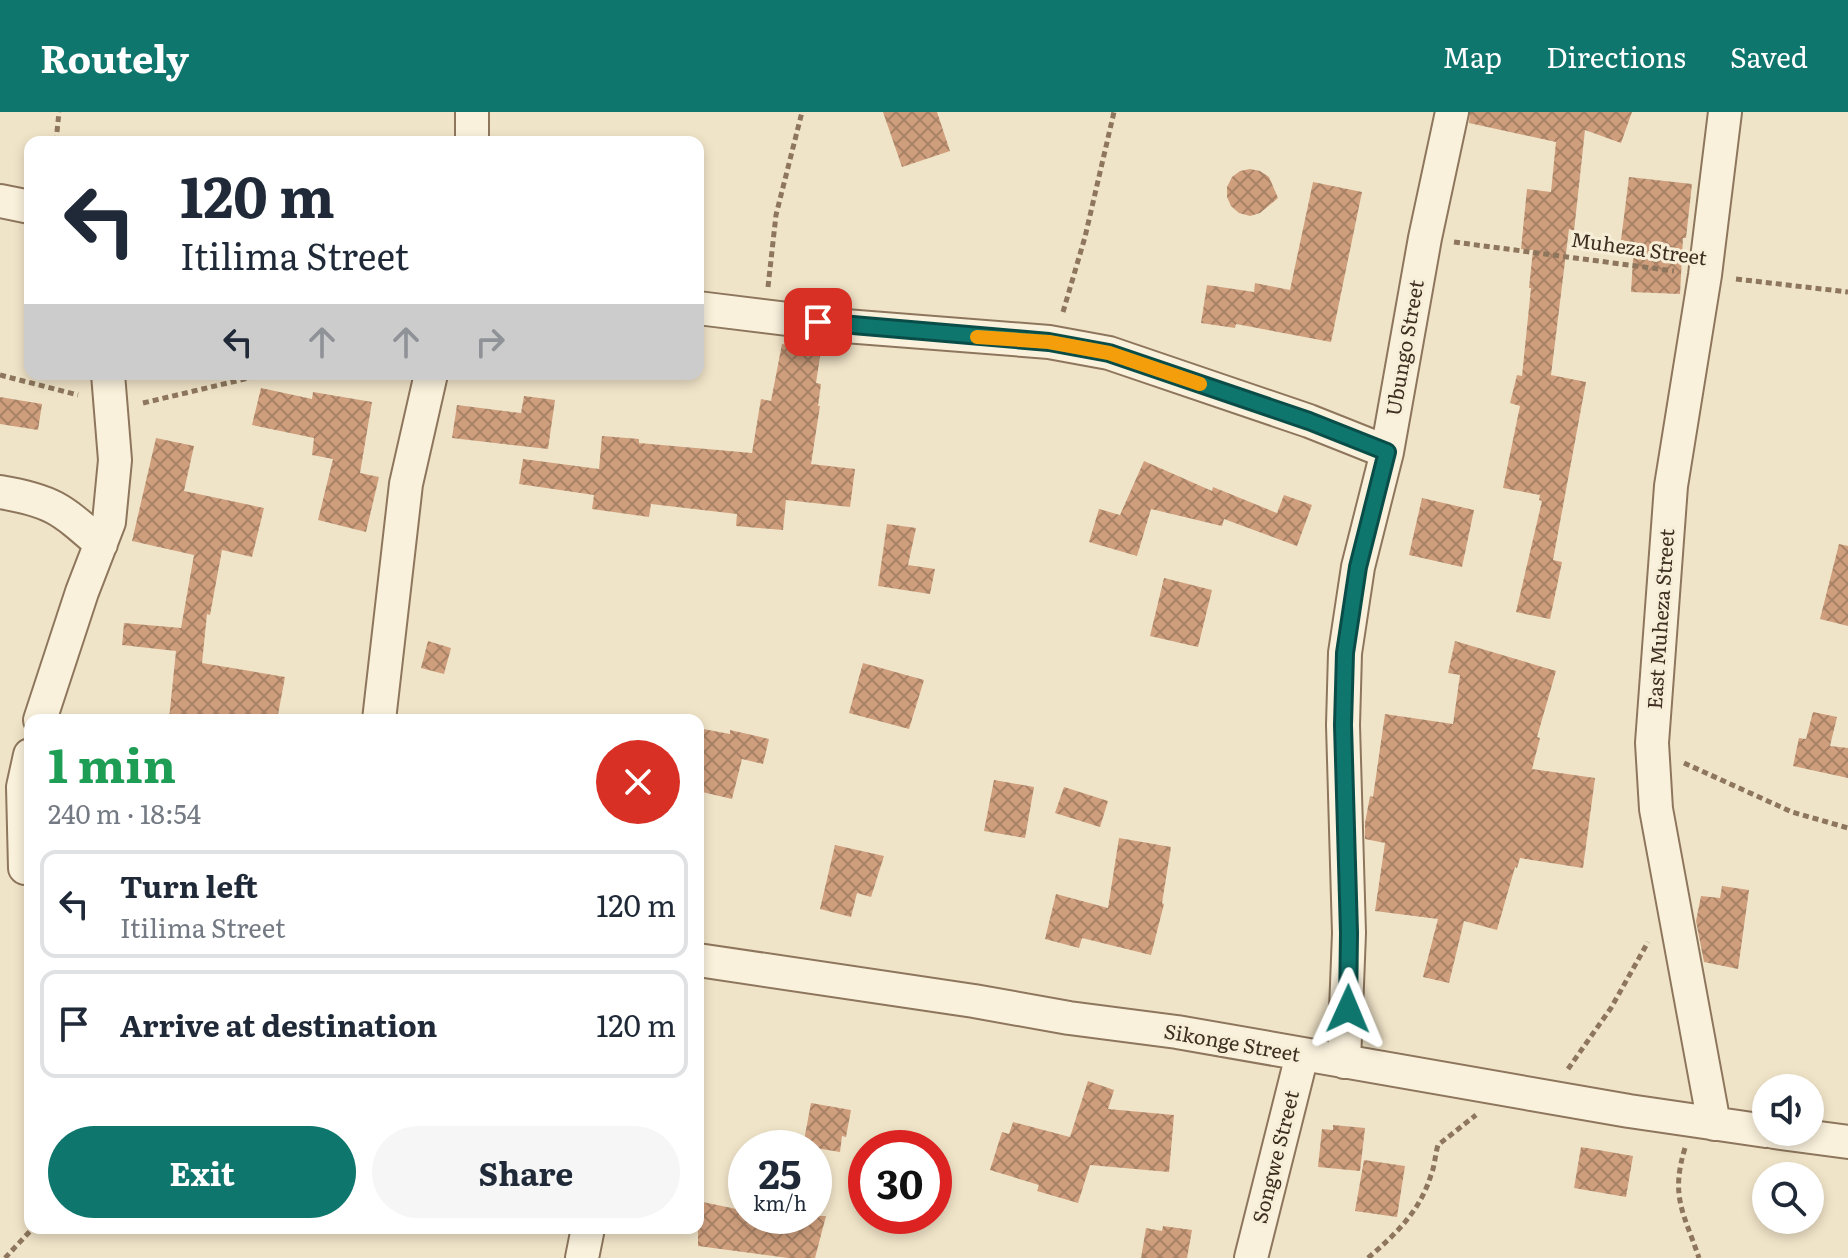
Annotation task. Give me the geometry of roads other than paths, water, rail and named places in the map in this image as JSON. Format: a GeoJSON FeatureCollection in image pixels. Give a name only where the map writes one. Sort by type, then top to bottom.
{"type":"FeatureCollection","features":[{"type":"Feature","properties":{"kind":"street"},"geometry":{"type":"LineString","coordinates":[[472,112],[472,136]]}},
{"type":"Feature","properties":{"kind":"street","name":"Ubungo Street"},"geometry":{"type":"LineString","coordinates":[[1344,1062],[1349,933],[1343,725],[1345,653],[1358,567],[1387,452],[1425,238],[1452,112]]}},
{"type":"Feature","properties":{"kind":"street","name":"East Muheza Street"},"geometry":{"type":"LineString","coordinates":[[1704,1122],[1656,809],[1652,743],[1671,486],[1705,275],[1725,112]]}},
{"type":"Feature","properties":{"kind":"street"},"geometry":{"type":"LineString","coordinates":[[0,201],[24,206]]}},
{"type":"Feature","properties":{"kind":"street"},"geometry":{"type":"LineString","coordinates":[[704,309],[845,326],[1049,342],[1109,353],[1309,421],[1387,452]]}},
{"type":"Feature","properties":{"kind":"street"},"geometry":{"type":"LineString","coordinates":[[380,714],[406,484],[430,380]]}},
{"type":"Feature","properties":{"kind":"street"},"geometry":{"type":"LineString","coordinates":[[42,714],[109,522],[115,460],[109,388]]}},
{"type":"Feature","properties":{"kind":"street"},"geometry":{"type":"LineString","coordinates":[[0,492],[50,503],[101,544]]}},
{"type":"Feature","properties":{"kind":"street"},"geometry":{"type":"LineString","coordinates":[[18,867],[24,782]]}},
{"type":"Feature","properties":{"kind":"street","name":"Sikonge Street"},"geometry":{"type":"LineString","coordinates":[[704,961],[1177,1032],[1752,1129]]}},
{"type":"Feature","properties":{"kind":"street","name":"Songwe Street"},"geometry":{"type":"LineString","coordinates":[[1251,1258],[1302,1055]]}},
{"type":"Feature","properties":{"kind":"street"},"geometry":{"type":"LineString","coordinates":[[1824,1139],[1848,1142]]}},
{"type":"Feature","properties":{"kind":"street"},"geometry":{"type":"LineString","coordinates":[[582,1258],[587,1234]]}}]}
